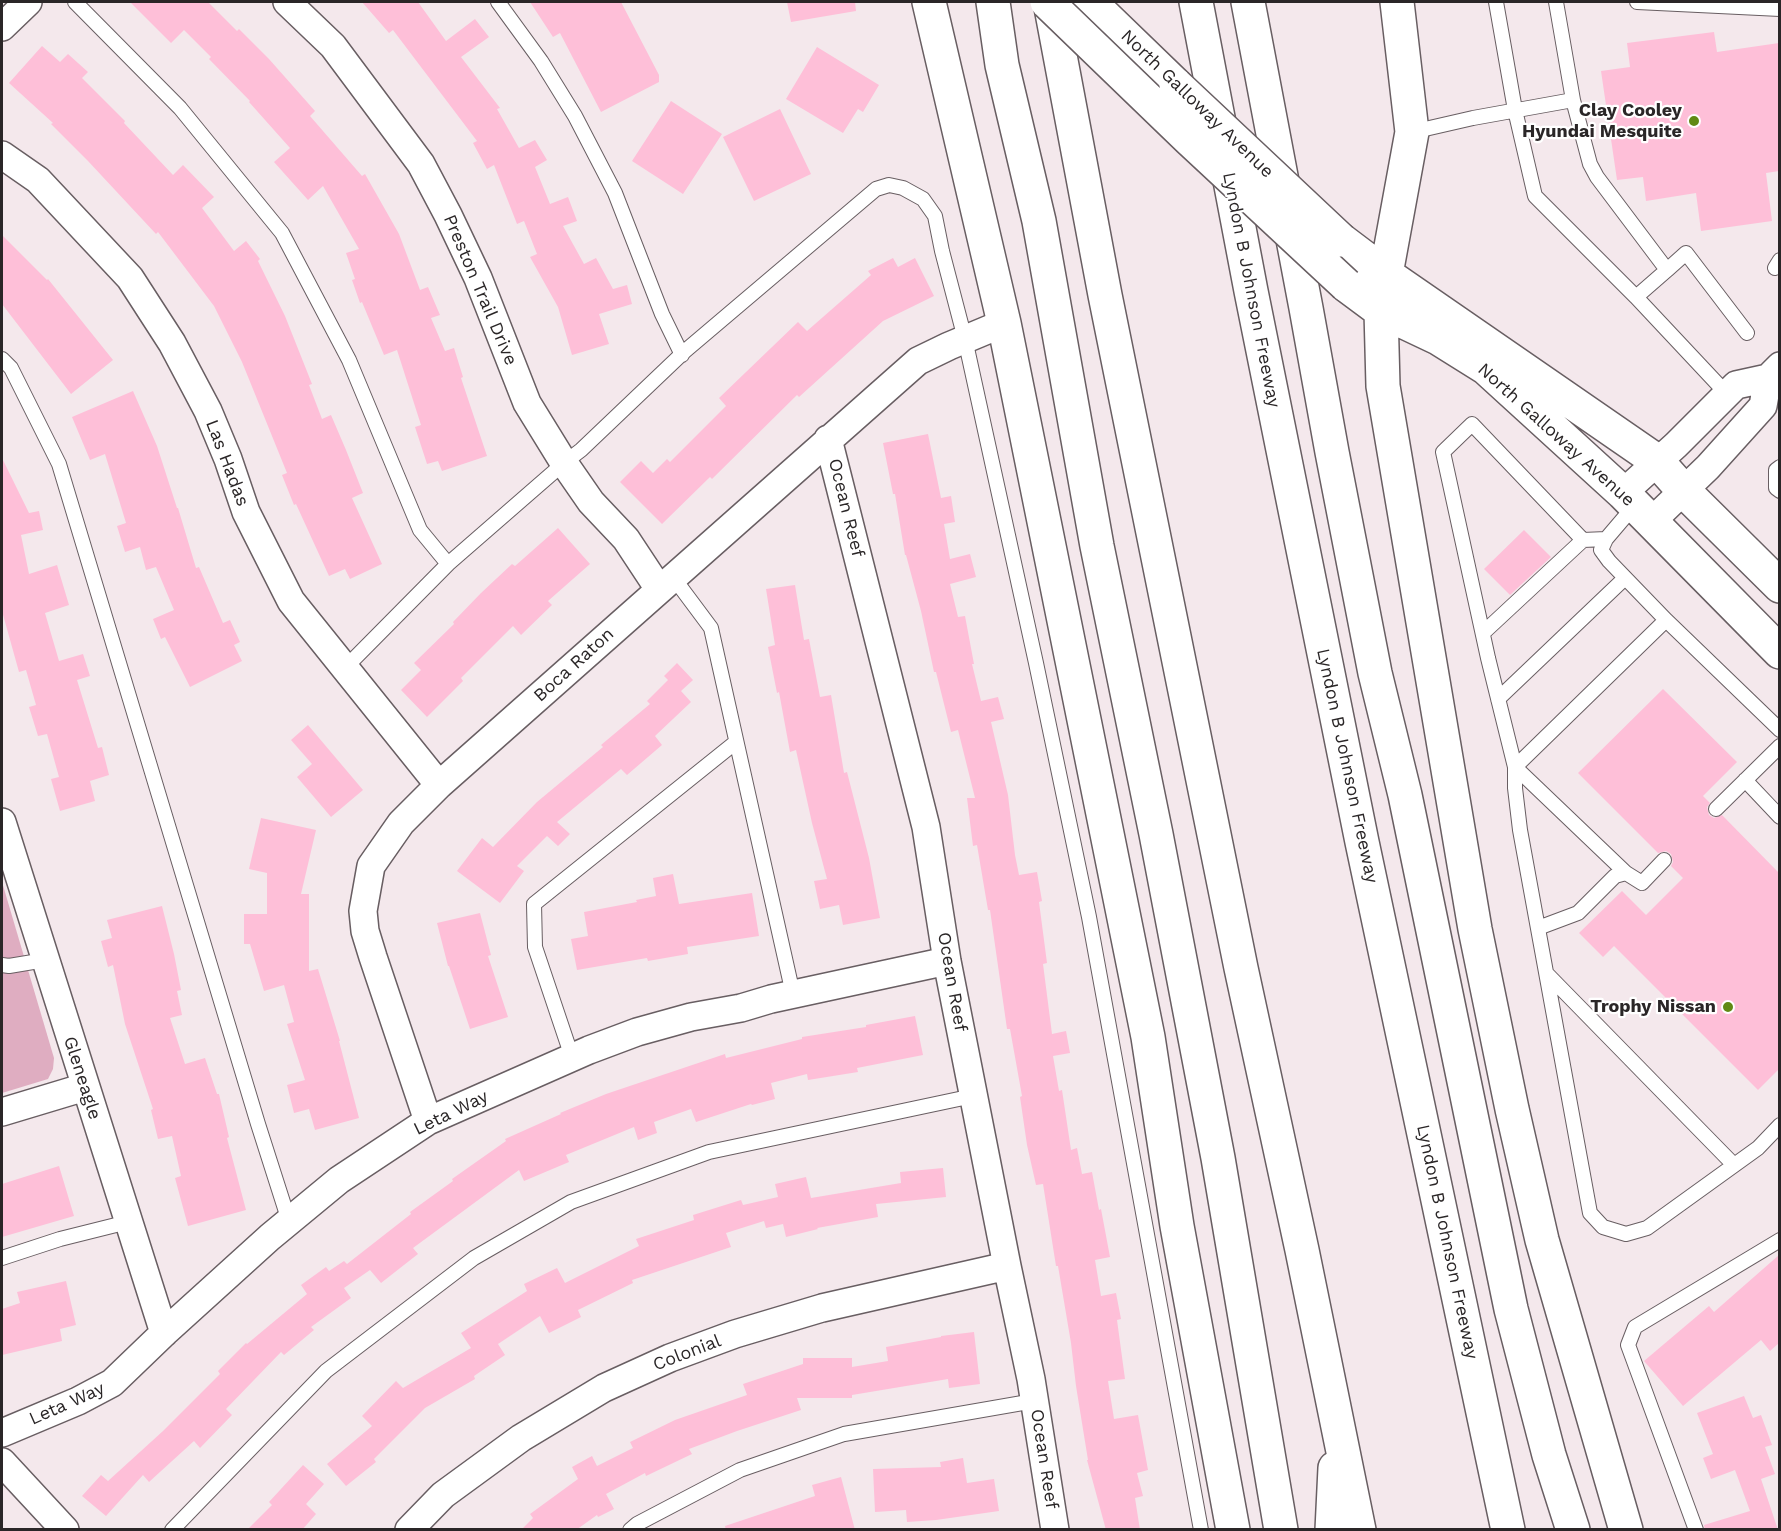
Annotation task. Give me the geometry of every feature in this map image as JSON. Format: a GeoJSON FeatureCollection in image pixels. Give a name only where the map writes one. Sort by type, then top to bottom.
{"type":"FeatureCollection","features":[{"type":"Feature","properties":{"kind":"main road"},"geometry":{"type":"LineString","coordinates":[[929,2],[1004,323],[1148,1037],[1177,1226],[1233,1530]]}},
{"type":"Feature","properties":{"kind":"main road"},"geometry":{"type":"LineString","coordinates":[[993,2],[1002,64],[1039,220],[1097,546],[1156,834],[1216,1146],[1281,1530]]}},
{"type":"Feature","properties":{"kind":"main road"},"geometry":{"type":"LineString","coordinates":[[1049,2],[1116,353],[1359,1530]]}},
{"type":"Feature","properties":{"kind":"main road","name":"North Galloway Avenue"},"geometry":{"type":"LineString","coordinates":[[1049,2],[1189,139],[1346,285],[1381,311],[1438,338],[1486,368],[1636,507],[1779,652]]}},
{"type":"Feature","properties":{"kind":"main road","name":"North Galloway Avenue"},"geometry":{"type":"LineString","coordinates":[[1090,2],[1341,240],[1386,274],[1657,461],[1779,586]]}},
{"type":"Feature","properties":{"kind":"main road","name":"Lyndon B Johnson Freeway"},"geometry":{"type":"LineString","coordinates":[[1196,2],[1248,280],[1358,819],[1508,1530]]}},
{"type":"Feature","properties":{"kind":"main road"},"geometry":{"type":"LineString","coordinates":[[1248,2],[1375,673],[1405,795],[1511,1309],[1549,1455],[1573,1530]]}},
{"type":"Feature","properties":{"kind":"main road"},"geometry":{"type":"LineString","coordinates":[[1397,2],[1412,132],[1381,311],[1383,386],[1475,929],[1512,1109],[1542,1240],[1626,1530]]}},
{"type":"Feature","properties":{"kind":"main road"},"geometry":{"type":"LineString","coordinates":[[1383,386],[1391,366],[1405,351],[1415,345],[1438,338]]}},
{"type":"Feature","properties":{"kind":"main road"},"geometry":{"type":"LineString","coordinates":[[1332,1530],[1337,1422]]}},
{"type":"Feature","properties":{"kind":"street"},"geometry":{"type":"LineString","coordinates":[[2,27],[28,2]]}},
{"type":"Feature","properties":{"kind":"street","name":"Preston Trail Drive"},"geometry":{"type":"LineString","coordinates":[[287,2],[333,46],[421,164],[478,278],[527,403],[591,502],[666,583]]}},
{"type":"Feature","properties":{"kind":"street","name":"Las Hadas"},"geometry":{"type":"LineString","coordinates":[[2,154],[38,180],[130,278],[172,343],[208,411],[228,459],[246,512],[291,601],[439,785]]}},
{"type":"Feature","properties":{"kind":"street","name":"Boca Raton"},"geometry":{"type":"LineString","coordinates":[[428,1121],[373,957],[365,931],[363,911],[371,866],[400,823],[439,785],[918,361],[1004,323]]}},
{"type":"Feature","properties":{"kind":"street"},"geometry":{"type":"LineString","coordinates":[[1736,385],[1773,385],[1763,406],[1708,467],[1683,490],[1636,507],[1657,461],[1736,385]]}},
{"type":"Feature","properties":{"kind":"street","name":"Ocean Reef"},"geometry":{"type":"LineString","coordinates":[[828,440],[927,827],[947,961],[1034,1401],[1055,1530]]}},
{"type":"Feature","properties":{"kind":"street","name":"Gleneagle"},"geometry":{"type":"LineString","coordinates":[[2,822],[164,1333]]}},
{"type":"Feature","properties":{"kind":"street","name":"Leta Way"},"geometry":{"type":"LineString","coordinates":[[2,1432],[78,1401],[112,1383],[289,1221],[339,1180],[428,1121],[573,1057],[637,1032],[691,1017],[741,1008],[793,994],[947,961]]}},
{"type":"Feature","properties":{"kind":"street"},"geometry":{"type":"LineString","coordinates":[[2,1112],[85,1087]]}},
{"type":"Feature","properties":{"kind":"street","name":"Colonial"},"geometry":{"type":"LineString","coordinates":[[409,1530],[443,1495],[521,1438],[604,1388],[670,1358],[822,1308],[1006,1266]]}},
{"type":"Feature","properties":{"kind":"street"},"geometry":{"type":"LineString","coordinates":[[2,1462],[65,1530]]}},
{"type":"Feature","properties":{"kind":"lane"},"geometry":{"type":"LineString","coordinates":[[75,2],[180,108],[282,233],[349,360],[420,530],[448,564]]}},
{"type":"Feature","properties":{"kind":"lane"},"geometry":{"type":"LineString","coordinates":[[498,2],[541,61],[575,116],[615,193],[662,314],[682,355]]}},
{"type":"Feature","properties":{"kind":"lane"},"geometry":{"type":"LineString","coordinates":[[1496,2],[1515,110],[1535,196],[1636,297],[1727,394]]}},
{"type":"Feature","properties":{"kind":"lane"},"geometry":{"type":"LineString","coordinates":[[1556,2],[1573,100],[1590,164],[1667,270]]}},
{"type":"Feature","properties":{"kind":"lane"},"geometry":{"type":"LineString","coordinates":[[1637,2],[1779,9]]}},
{"type":"Feature","properties":{"kind":"lane"},"geometry":{"type":"LineString","coordinates":[[1412,132],[1573,100]]}},
{"type":"Feature","properties":{"kind":"lane"},"geometry":{"type":"LineString","coordinates":[[345,668],[448,564],[580,450],[682,355],[876,189],[889,185],[903,188],[923,199],[934,216],[965,339],[1041,686],[1089,917],[1201,1530]]}},
{"type":"Feature","properties":{"kind":"lane"},"geometry":{"type":"LineString","coordinates":[[1636,297],[1686,254],[1747,333]]}},
{"type":"Feature","properties":{"kind":"lane"},"geometry":{"type":"LineString","coordinates":[[2,359],[11,368],[59,464],[289,1221]]}},
{"type":"Feature","properties":{"kind":"lane"},"geometry":{"type":"LineString","coordinates":[[1584,540],[1472,424],[1443,452],[1515,767],[1520,830],[1590,1213],[1603,1227],[1626,1234],[1647,1228],[1758,1148],[1779,1125]]}},
{"type":"Feature","properties":{"kind":"lane"},"geometry":{"type":"LineString","coordinates":[[1779,467],[1776,470],[1776,488],[1779,491]]}},
{"type":"Feature","properties":{"kind":"lane"},"geometry":{"type":"LineString","coordinates":[[1636,507],[1606,539],[1601,550],[1666,620],[1779,730]]}},
{"type":"Feature","properties":{"kind":"lane"},"geometry":{"type":"LineString","coordinates":[[1483,633],[1584,540],[1606,539]]}},
{"type":"Feature","properties":{"kind":"lane"},"geometry":{"type":"LineString","coordinates":[[1498,699],[1625,578]]}},
{"type":"Feature","properties":{"kind":"lane"},"geometry":{"type":"LineString","coordinates":[[666,583],[711,628],[793,994]]}},
{"type":"Feature","properties":{"kind":"lane"},"geometry":{"type":"LineString","coordinates":[[1515,767],[1666,620]]}},
{"type":"Feature","properties":{"kind":"lane"},"geometry":{"type":"LineString","coordinates":[[573,1057],[535,947],[534,904],[736,742]]}},
{"type":"Feature","properties":{"kind":"lane"},"geometry":{"type":"LineString","coordinates":[[1716,809],[1779,746]]}},
{"type":"Feature","properties":{"kind":"lane"},"geometry":{"type":"LineString","coordinates":[[1515,767],[1626,873],[1642,883],[1665,860]]}},
{"type":"Feature","properties":{"kind":"lane"},"geometry":{"type":"LineString","coordinates":[[1745,780],[1779,817]]}},
{"type":"Feature","properties":{"kind":"lane"},"geometry":{"type":"LineString","coordinates":[[1538,928],[1578,913],[1615,876],[1626,873]]}},
{"type":"Feature","properties":{"kind":"lane"},"geometry":{"type":"LineString","coordinates":[[2,965],[9,966],[45,960]]}},
{"type":"Feature","properties":{"kind":"lane"},"geometry":{"type":"LineString","coordinates":[[1546,973],[1734,1165]]}},
{"type":"Feature","properties":{"kind":"lane"},"geometry":{"type":"LineString","coordinates":[[172,1530],[326,1371],[474,1258],[571,1202],[710,1152],[974,1096]]}},
{"type":"Feature","properties":{"kind":"lane"},"geometry":{"type":"LineString","coordinates":[[2,1258],[60,1239],[128,1222]]}},
{"type":"Feature","properties":{"kind":"lane"},"geometry":{"type":"LineString","coordinates":[[1696,1530],[1628,1345],[1635,1327],[1779,1240]]}},
{"type":"Feature","properties":{"kind":"lane"},"geometry":{"type":"LineString","coordinates":[[630,1530],[637,1524],[740,1470],[844,1434],[1034,1401]]}},
{"type":"Feature","properties":{"kind":"shaded area"},"geometry":{"type":"Polygon","coordinates":[[[2,882],[54,1058],[53,1069],[48,1079],[2,1093],[2,882]]]}},
{"type":"Feature","properties":{"kind":"building"},"geometry":{"type":"Polygon","coordinates":[[[130,2],[208,2],[269,59],[315,111],[310,116],[362,176],[365,174],[399,234],[420,290],[428,287],[440,315],[431,318],[445,351],[454,348],[463,377],[461,378],[487,456],[442,471],[438,461],[427,464],[415,427],[421,425],[397,350],[384,355],[362,302],[360,303],[346,253],[359,249],[323,186],[308,200],[274,162],[290,148],[250,101],[209,59],[211,57],[184,30],[171,43],[130,2]]]}},
{"type":"Feature","properties":{"kind":"building"},"geometry":{"type":"Polygon","coordinates":[[[362,2],[418,2],[446,41],[475,19],[489,37],[461,57],[500,108],[497,109],[519,148],[535,140],[547,160],[535,167],[550,204],[568,197],[577,221],[563,226],[584,264],[596,258],[613,289],[627,285],[632,304],[599,314],[609,344],[572,355],[558,307],[530,257],[537,254],[524,221],[517,224],[494,165],[487,169],[473,143],[477,141],[393,30],[389,33],[362,2]]]}},
{"type":"Feature","properties":{"kind":"building"},"geometry":{"type":"Polygon","coordinates":[[[530,2],[621,2],[659,75],[659,82],[601,112],[560,33],[553,37],[530,2]]]}},
{"type":"Feature","properties":{"kind":"building"},"geometry":{"type":"Polygon","coordinates":[[[787,2],[855,2],[856,11],[791,22],[787,2]]]}},
{"type":"Feature","properties":{"kind":"building","name":"Clay Cooley Hyundai Mesquite"},"geometry":{"type":"Polygon","coordinates":[[[1714,32],[1717,52],[1779,43],[1779,171],[1766,173],[1772,221],[1701,231],[1696,193],[1646,201],[1643,177],[1617,180],[1601,71],[1630,67],[1627,43],[1714,32]]]}},
{"type":"Feature","properties":{"kind":"building"},"geometry":{"type":"Polygon","coordinates":[[[42,46],[60,62],[68,54],[88,72],[82,78],[125,121],[124,123],[173,175],[183,165],[214,197],[202,208],[234,251],[246,241],[260,259],[258,261],[285,316],[312,384],[309,385],[322,419],[331,415],[346,450],[363,493],[352,498],[382,564],[350,579],[345,569],[329,576],[296,504],[294,505],[282,475],[287,473],[242,362],[214,306],[158,232],[156,234],[51,124],[53,123],[9,83],[42,46]]]}},
{"type":"Feature","properties":{"kind":"building"},"geometry":{"type":"Polygon","coordinates":[[[817,47],[879,85],[863,112],[858,109],[843,133],[786,99],[817,47]]]}},
{"type":"Feature","properties":{"kind":"building"},"geometry":{"type":"Polygon","coordinates":[[[671,101],[722,134],[683,194],[632,161],[671,101]]]}},
{"type":"Feature","properties":{"kind":"building"},"geometry":{"type":"Polygon","coordinates":[[[780,109],[811,174],[754,201],[723,137],[780,109]]]}},
{"type":"Feature","properties":{"kind":"building"},"geometry":{"type":"Polygon","coordinates":[[[2,235],[48,279],[113,360],[71,394],[2,304],[2,235]]]}},
{"type":"Feature","properties":{"kind":"building"},"geometry":{"type":"Polygon","coordinates":[[[893,258],[898,267],[915,258],[934,296],[883,321],[799,397],[797,395],[712,479],[710,477],[662,524],[620,482],[641,461],[653,473],[667,459],[670,462],[726,406],[719,398],[798,322],[807,331],[871,275],[868,271],[893,258]]]}},
{"type":"Feature","properties":{"kind":"building"},"geometry":{"type":"Polygon","coordinates":[[[133,391],[157,446],[196,568],[199,567],[223,623],[230,620],[240,642],[234,645],[242,661],[190,687],[165,637],[161,639],[153,619],[174,610],[156,567],[146,570],[140,547],[125,552],[117,526],[126,523],[105,454],[90,460],[72,417],[133,391]]]}},
{"type":"Feature","properties":{"kind":"building"},"geometry":{"type":"Polygon","coordinates":[[[928,434],[941,498],[951,496],[955,522],[944,524],[950,559],[970,554],[976,577],[950,584],[958,617],[965,616],[974,664],[972,664],[981,701],[998,697],[1004,719],[991,722],[1008,795],[1019,875],[1037,872],[1042,901],[1039,902],[1047,963],[1043,964],[1052,1034],[1066,1031],[1070,1053],[1053,1056],[1059,1091],[1062,1090],[1071,1150],[1077,1148],[1082,1174],[1092,1172],[1099,1210],[1101,1209],[1110,1257],[1095,1260],[1101,1296],[1116,1293],[1121,1319],[1117,1320],[1125,1379],[1108,1381],[1114,1419],[1138,1415],[1148,1470],[1137,1473],[1143,1496],[1135,1498],[1140,1530],[1106,1530],[1087,1460],[1071,1343],[1043,1184],[1036,1185],[1027,1145],[1020,1097],[1022,1096],[1010,1029],[1007,1029],[990,910],[988,910],[977,845],[973,846],[967,798],[975,798],[958,730],[951,732],[936,672],[934,672],[921,611],[905,555],[895,494],[893,494],[883,443],[928,434]]]}},
{"type":"Feature","properties":{"kind":"building"},"geometry":{"type":"Polygon","coordinates":[[[2,458],[29,513],[39,511],[43,530],[21,535],[29,574],[57,565],[69,605],[45,613],[59,661],[83,654],[90,676],[77,680],[98,748],[102,747],[109,775],[90,781],[95,801],[60,811],[51,779],[59,777],[47,734],[38,736],[29,707],[36,705],[26,670],[19,672],[2,611],[2,458]]]}},
{"type":"Feature","properties":{"kind":"building"},"geometry":{"type":"Polygon","coordinates":[[[558,528],[590,564],[548,601],[552,605],[521,635],[513,626],[461,678],[463,681],[427,717],[401,690],[421,670],[414,663],[454,624],[453,622],[481,593],[512,564],[515,566],[558,528]]]}},
{"type":"Feature","properties":{"kind":"building"},"geometry":{"type":"Polygon","coordinates":[[[1524,530],[1551,557],[1510,595],[1484,569],[1524,530]]]}},
{"type":"Feature","properties":{"kind":"building"},"geometry":{"type":"Polygon","coordinates":[[[795,585],[804,640],[809,639],[820,697],[831,695],[844,773],[847,772],[869,858],[880,918],[843,925],[839,905],[820,909],[814,881],[827,879],[796,750],[790,752],[768,647],[775,645],[766,589],[795,585]]]}},
{"type":"Feature","properties":{"kind":"building"},"geometry":{"type":"Polygon","coordinates":[[[677,663],[693,680],[681,691],[691,702],[655,736],[662,745],[627,775],[621,769],[557,822],[570,834],[558,846],[547,836],[517,866],[524,871],[500,903],[457,871],[482,838],[493,847],[537,802],[650,704],[647,701],[668,680],[664,676],[677,663]]]}},
{"type":"Feature","properties":{"kind":"building"},"geometry":{"type":"Polygon","coordinates":[[[1663,689],[1737,762],[1703,796],[1710,803],[1707,807],[1709,815],[1714,818],[1722,815],[1779,873],[1779,1069],[1758,1090],[1614,946],[1603,957],[1579,933],[1622,891],[1646,915],[1683,878],[1671,866],[1673,862],[1671,854],[1666,851],[1658,853],[1578,773],[1663,689]]]}},
{"type":"Feature","properties":{"kind":"building"},"geometry":{"type":"Polygon","coordinates":[[[308,725],[363,790],[331,817],[297,777],[312,764],[291,740],[308,725]]]}},
{"type":"Feature","properties":{"kind":"building"},"geometry":{"type":"Polygon","coordinates":[[[261,818],[316,830],[301,894],[309,894],[309,971],[318,969],[340,1041],[359,1118],[315,1130],[309,1109],[294,1113],[287,1085],[305,1080],[287,1024],[294,1022],[284,985],[264,991],[250,944],[244,944],[244,914],[267,914],[267,873],[249,869],[261,818]]]}},
{"type":"Feature","properties":{"kind":"building"},"geometry":{"type":"Polygon","coordinates":[[[673,874],[679,904],[752,893],[759,936],[687,947],[688,954],[648,961],[647,958],[577,970],[571,939],[588,936],[584,912],[656,896],[653,878],[673,874]]]}},
{"type":"Feature","properties":{"kind":"building"},"geometry":{"type":"Polygon","coordinates":[[[162,906],[181,990],[177,991],[182,1015],[170,1018],[185,1064],[205,1058],[217,1094],[219,1094],[229,1137],[227,1138],[246,1210],[188,1226],[175,1178],[181,1176],[172,1136],[158,1139],[151,1110],[153,1109],[125,1024],[113,965],[108,967],[101,941],[112,938],[107,920],[162,906]]]}},
{"type":"Feature","properties":{"kind":"building"},"geometry":{"type":"Polygon","coordinates":[[[480,913],[491,955],[488,956],[508,1017],[470,1029],[448,966],[437,923],[480,913]]]}},
{"type":"Feature","properties":{"kind":"building"},"geometry":{"type":"Polygon","coordinates":[[[915,1016],[923,1055],[857,1068],[858,1072],[808,1080],[807,1074],[771,1083],[775,1099],[751,1104],[696,1122],[691,1109],[654,1122],[657,1133],[638,1140],[634,1127],[566,1155],[569,1162],[524,1181],[519,1170],[413,1248],[418,1254],[381,1283],[370,1270],[344,1288],[351,1298],[311,1327],[314,1330],[284,1355],[281,1352],[226,1409],[232,1415],[200,1448],[194,1441],[149,1482],[143,1475],[106,1516],[82,1496],[101,1475],[108,1481],[163,1431],[220,1374],[218,1371],[246,1343],[307,1294],[301,1285],[326,1267],[329,1271],[344,1261],[347,1264],[411,1214],[410,1212],[453,1181],[452,1179],[506,1141],[505,1139],[606,1094],[725,1054],[726,1058],[802,1039],[802,1037],[866,1027],[866,1025],[915,1016]]]}},
{"type":"Feature","properties":{"kind":"building"},"geometry":{"type":"Polygon","coordinates":[[[59,1166],[74,1216],[2,1237],[2,1184],[59,1166]]]}},
{"type":"Feature","properties":{"kind":"building"},"geometry":{"type":"Polygon","coordinates":[[[943,1168],[946,1197],[876,1204],[878,1217],[817,1228],[786,1237],[783,1224],[766,1228],[764,1221],[726,1233],[731,1247],[632,1280],[633,1283],[578,1310],[581,1317],[549,1333],[540,1316],[498,1344],[505,1355],[474,1376],[475,1379],[425,1408],[374,1459],[376,1462],[346,1486],[327,1464],[372,1426],[362,1416],[396,1381],[403,1388],[471,1348],[461,1333],[527,1291],[524,1284],[557,1268],[565,1283],[639,1246],[636,1239],[694,1220],[693,1215],[741,1200],[743,1205],[778,1197],[775,1184],[806,1177],[811,1198],[901,1183],[900,1172],[943,1168]]]}},
{"type":"Feature","properties":{"kind":"building"},"geometry":{"type":"Polygon","coordinates":[[[1779,1255],[1779,1343],[1770,1351],[1761,1340],[1683,1406],[1644,1361],[1709,1306],[1714,1312],[1779,1255]]]}},
{"type":"Feature","properties":{"kind":"building"},"geometry":{"type":"Polygon","coordinates":[[[66,1281],[76,1325],[60,1329],[62,1341],[2,1355],[2,1309],[20,1303],[17,1292],[66,1281]]]}},
{"type":"Feature","properties":{"kind":"building"},"geometry":{"type":"Polygon","coordinates":[[[974,1332],[980,1384],[949,1388],[948,1379],[852,1395],[852,1398],[797,1398],[801,1410],[689,1449],[692,1454],[646,1476],[645,1473],[606,1494],[614,1509],[598,1517],[597,1515],[576,1530],[521,1530],[533,1518],[530,1514],[578,1479],[572,1467],[592,1456],[597,1466],[633,1448],[630,1442],[675,1420],[747,1395],[743,1384],[803,1364],[803,1358],[852,1358],[852,1367],[888,1361],[886,1347],[974,1332]]]}},
{"type":"Feature","properties":{"kind":"building"},"geometry":{"type":"Polygon","coordinates":[[[1744,1396],[1753,1418],[1761,1415],[1772,1445],[1765,1447],[1775,1474],[1761,1479],[1778,1530],[1705,1530],[1704,1525],[1750,1511],[1735,1470],[1711,1479],[1703,1458],[1713,1454],[1697,1413],[1744,1396]]]}},
{"type":"Feature","properties":{"kind":"building"},"geometry":{"type":"Polygon","coordinates":[[[963,1458],[967,1483],[994,1479],[999,1511],[907,1522],[906,1510],[875,1512],[873,1469],[941,1467],[940,1462],[963,1458]]]}},
{"type":"Feature","properties":{"kind":"building"},"geometry":{"type":"Polygon","coordinates":[[[303,1465],[324,1484],[306,1504],[316,1514],[302,1530],[247,1530],[272,1505],[269,1502],[303,1465]]]}},
{"type":"Feature","properties":{"kind":"building"},"geometry":{"type":"Polygon","coordinates":[[[841,1477],[855,1530],[726,1530],[725,1526],[815,1496],[812,1485],[841,1477]]]}},
{"type":"Feature","properties":{"kind":"place","name":"Clay Cooley Hyundai Mesquite"},"geometry":{"type":"Point","coordinates":[1694,121]}},
{"type":"Feature","properties":{"kind":"place","name":"Trophy Nissan"},"geometry":{"type":"Point","coordinates":[1728,1007]}}]}
